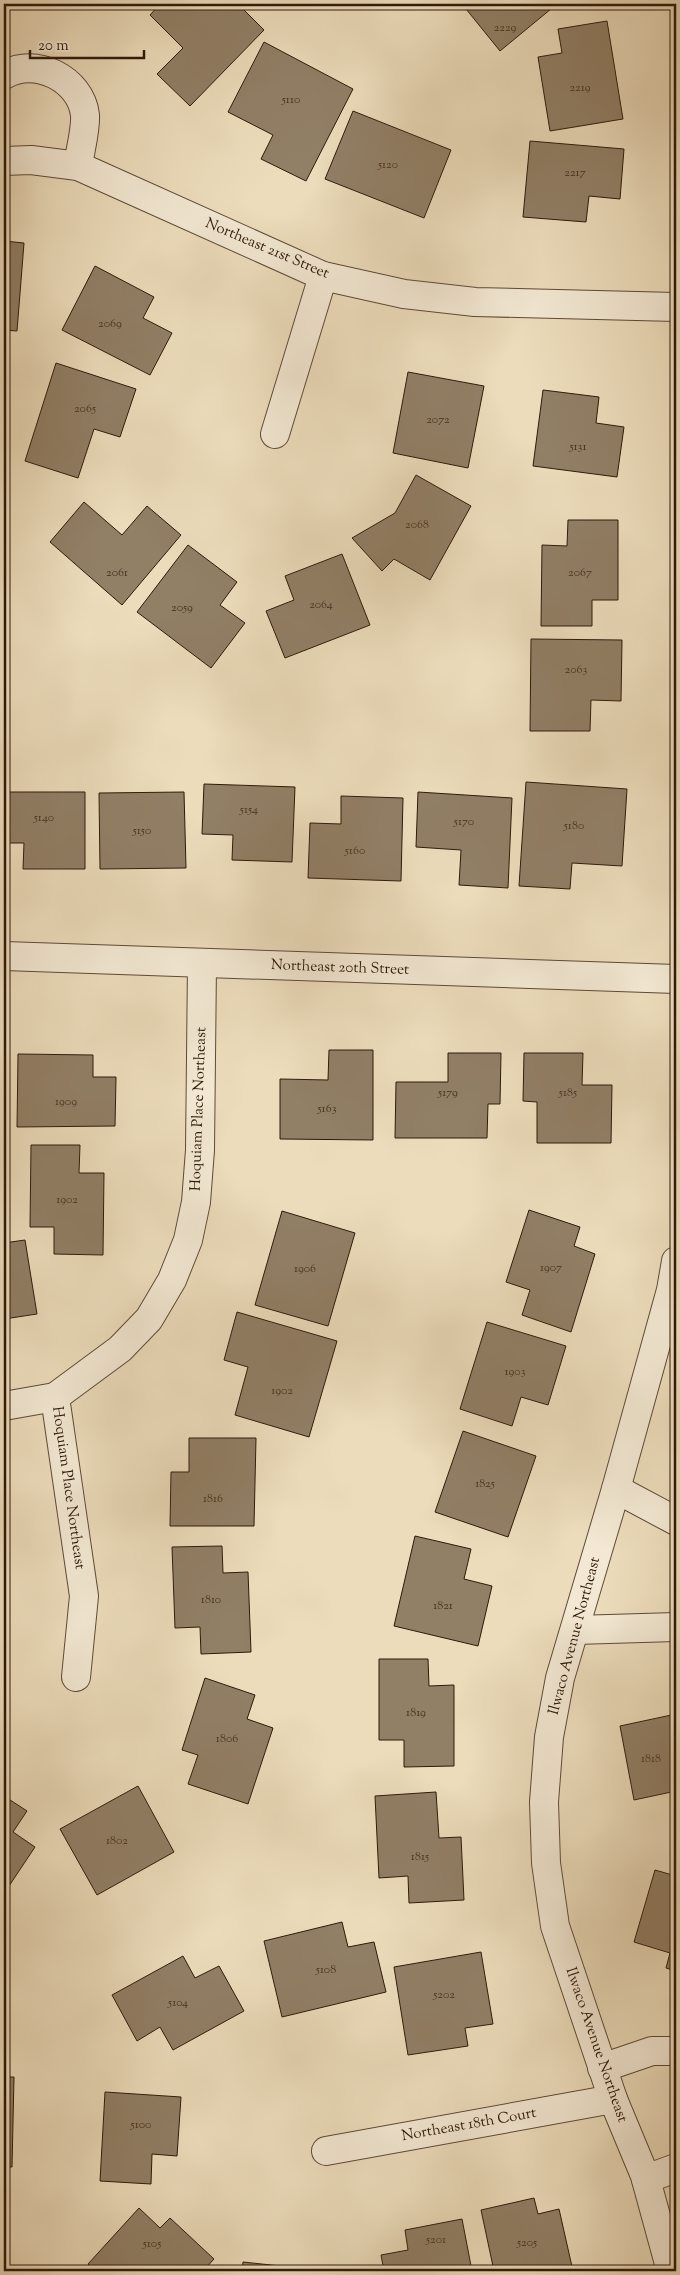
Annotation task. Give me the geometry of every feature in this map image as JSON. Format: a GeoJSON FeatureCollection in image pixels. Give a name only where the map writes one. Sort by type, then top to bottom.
{"type":"FeatureCollection","features":[{"type":"Feature","properties":{"kind":"street"},"geometry":{"type":"LineString","coordinates":[[4,75],[23,68],[40,69],[57,75],[70,86],[80,99],[85,116],[78,166]]}},
{"type":"Feature","properties":{"kind":"street","name":"Northeast 21st Street"},"geometry":{"type":"LineString","coordinates":[[4,161],[31,160],[78,166],[323,276],[404,294],[476,302],[676,307]]}},
{"type":"Feature","properties":{"kind":"street"},"geometry":{"type":"LineString","coordinates":[[275,434],[323,276]]}},
{"type":"Feature","properties":{"kind":"street","name":"Northeast 20th Street"},"geometry":{"type":"LineString","coordinates":[[4,956],[676,980]]}},
{"type":"Feature","properties":{"kind":"street","name":"Hoquiam Place Northeast"},"geometry":{"type":"LineString","coordinates":[[76,1677],[84,1596],[54,1397],[120,1349],[149,1319],[172,1280],[188,1240],[196,1202],[200,1150],[202,964]]}},
{"type":"Feature","properties":{"kind":"street","name":"Ilwaco Avenue Northeast"},"geometry":{"type":"LineString","coordinates":[[671,2271],[646,2179],[612,2099],[555,1926],[546,1863],[544,1802],[549,1737],[560,1678],[616,1489],[671,1290],[676,1262]]}},
{"type":"Feature","properties":{"kind":"street"},"geometry":{"type":"LineString","coordinates":[[4,1406],[54,1397]]}},
{"type":"Feature","properties":{"kind":"street"},"geometry":{"type":"LineString","coordinates":[[616,1489],[676,1521]]}},
{"type":"Feature","properties":{"kind":"street"},"geometry":{"type":"LineString","coordinates":[[574,1630],[676,1627]]}},
{"type":"Feature","properties":{"kind":"street"},"geometry":{"type":"LineString","coordinates":[[602,2068],[652,2051],[676,2052]]}},
{"type":"Feature","properties":{"kind":"street","name":"Northeast 18th Court"},"geometry":{"type":"LineString","coordinates":[[326,2151],[612,2099]]}},
{"type":"Feature","properties":{"kind":"street"},"geometry":{"type":"LineString","coordinates":[[646,2179],[676,2168]]}},
{"type":"Feature","properties":{"kind":"building"},"geometry":{"type":"Polygon","coordinates":[[[160,4],[214,4],[220,9],[225,4],[238,4],[264,30],[190,106],[157,74],[183,48],[150,15],[160,4]]]}},
{"type":"Feature","properties":{"kind":"building"},"geometry":{"type":"Polygon","coordinates":[[[462,4],[557,4],[500,51],[462,4]]]}},
{"type":"Feature","properties":{"kind":"building"},"geometry":{"type":"Polygon","coordinates":[[[607,21],[623,119],[550,131],[538,57],[562,53],[558,29],[607,21]]]}},
{"type":"Feature","properties":{"kind":"building"},"geometry":{"type":"Polygon","coordinates":[[[264,42],[353,89],[306,181],[261,159],[273,135],[228,112],[264,42]]]}},
{"type":"Feature","properties":{"kind":"building"},"geometry":{"type":"Polygon","coordinates":[[[353,111],[451,150],[424,218],[325,179],[353,111]]]}},
{"type":"Feature","properties":{"kind":"building"},"geometry":{"type":"Polygon","coordinates":[[[530,141],[624,149],[620,199],[589,196],[586,222],[523,217],[530,141]]]}},
{"type":"Feature","properties":{"kind":"building"},"geometry":{"type":"Polygon","coordinates":[[[4,241],[24,243],[17,331],[4,330],[4,241]]]}},
{"type":"Feature","properties":{"kind":"building"},"geometry":{"type":"Polygon","coordinates":[[[95,266],[154,297],[143,318],[172,333],[150,375],[62,330],[95,266]]]}},
{"type":"Feature","properties":{"kind":"building"},"geometry":{"type":"Polygon","coordinates":[[[56,363],[136,389],[120,437],[94,429],[78,478],[25,461],[56,363]]]}},
{"type":"Feature","properties":{"kind":"building"},"geometry":{"type":"Polygon","coordinates":[[[408,372],[484,386],[468,468],[393,453],[408,372]]]}},
{"type":"Feature","properties":{"kind":"building"},"geometry":{"type":"Polygon","coordinates":[[[543,390],[599,397],[596,423],[624,427],[617,477],[533,466],[543,390]]]}},
{"type":"Feature","properties":{"kind":"building"},"geometry":{"type":"Polygon","coordinates":[[[416,475],[471,506],[430,580],[394,559],[382,571],[352,538],[395,513],[416,475]]]}},
{"type":"Feature","properties":{"kind":"building"},"geometry":{"type":"Polygon","coordinates":[[[84,502],[122,535],[147,506],[181,535],[122,605],[50,542],[84,502]]]}},
{"type":"Feature","properties":{"kind":"building"},"geometry":{"type":"Polygon","coordinates":[[[568,520],[618,520],[618,600],[592,600],[592,626],[541,626],[542,545],[567,546],[568,520]]]}},
{"type":"Feature","properties":{"kind":"building"},"geometry":{"type":"Polygon","coordinates":[[[188,545],[237,582],[220,605],[245,623],[211,668],[137,612],[188,545]]]}},
{"type":"Feature","properties":{"kind":"building"},"geometry":{"type":"Polygon","coordinates":[[[342,554],[370,625],[285,658],[266,611],[294,600],[285,576],[342,554]]]}},
{"type":"Feature","properties":{"kind":"building"},"geometry":{"type":"Polygon","coordinates":[[[531,639],[622,640],[621,701],[591,700],[590,731],[530,731],[531,639]]]}},
{"type":"Feature","properties":{"kind":"building"},"geometry":{"type":"Polygon","coordinates":[[[526,782],[627,789],[622,866],[572,863],[570,889],[519,886],[526,782]]]}},
{"type":"Feature","properties":{"kind":"building"},"geometry":{"type":"Polygon","coordinates":[[[204,784],[295,787],[292,862],[232,860],[233,835],[202,834],[204,784]]]}},
{"type":"Feature","properties":{"kind":"building"},"geometry":{"type":"Polygon","coordinates":[[[4,792],[85,792],[85,869],[23,869],[24,843],[4,843],[4,792]]]}},
{"type":"Feature","properties":{"kind":"building"},"geometry":{"type":"Polygon","coordinates":[[[184,792],[186,868],[100,869],[99,793],[184,792]]]}},
{"type":"Feature","properties":{"kind":"building"},"geometry":{"type":"Polygon","coordinates":[[[418,792],[512,798],[508,888],[459,885],[461,850],[416,847],[418,792]]]}},
{"type":"Feature","properties":{"kind":"building"},"geometry":{"type":"Polygon","coordinates":[[[341,796],[403,798],[401,881],[308,878],[310,823],[341,824],[341,796]]]}},
{"type":"Feature","properties":{"kind":"building"},"geometry":{"type":"Polygon","coordinates":[[[329,1050],[373,1050],[373,1140],[280,1139],[280,1079],[328,1080],[329,1050]]]}},
{"type":"Feature","properties":{"kind":"building"},"geometry":{"type":"Polygon","coordinates":[[[448,1053],[501,1053],[500,1104],[488,1104],[487,1138],[395,1138],[396,1082],[448,1082],[448,1053]]]}},
{"type":"Feature","properties":{"kind":"building"},"geometry":{"type":"Polygon","coordinates":[[[524,1053],[583,1053],[582,1085],[612,1085],[611,1143],[537,1143],[537,1102],[523,1101],[524,1053]]]}},
{"type":"Feature","properties":{"kind":"building"},"geometry":{"type":"Polygon","coordinates":[[[18,1054],[93,1055],[93,1077],[116,1077],[115,1126],[17,1127],[18,1054]]]}},
{"type":"Feature","properties":{"kind":"building"},"geometry":{"type":"Polygon","coordinates":[[[31,1145],[80,1145],[79,1173],[104,1173],[103,1255],[54,1254],[54,1227],[30,1227],[31,1145]]]}},
{"type":"Feature","properties":{"kind":"building"},"geometry":{"type":"Polygon","coordinates":[[[529,1210],[580,1227],[574,1246],[595,1254],[571,1332],[522,1315],[530,1290],[506,1282],[529,1210]]]}},
{"type":"Feature","properties":{"kind":"building"},"geometry":{"type":"Polygon","coordinates":[[[282,1211],[355,1233],[328,1326],[255,1305],[282,1211]]]}},
{"type":"Feature","properties":{"kind":"building"},"geometry":{"type":"Polygon","coordinates":[[[25,1240],[37,1314],[4,1319],[4,1243],[25,1240]]]}},
{"type":"Feature","properties":{"kind":"building"},"geometry":{"type":"Polygon","coordinates":[[[237,1312],[337,1341],[309,1437],[235,1415],[248,1367],[224,1360],[237,1312]]]}},
{"type":"Feature","properties":{"kind":"building"},"geometry":{"type":"Polygon","coordinates":[[[487,1322],[566,1346],[548,1405],[521,1397],[512,1426],[460,1409],[487,1322]]]}},
{"type":"Feature","properties":{"kind":"building"},"geometry":{"type":"Polygon","coordinates":[[[463,1431],[536,1456],[508,1537],[435,1512],[463,1431]]]}},
{"type":"Feature","properties":{"kind":"building"},"geometry":{"type":"Polygon","coordinates":[[[189,1438],[256,1438],[254,1526],[170,1526],[171,1472],[189,1472],[189,1438]]]}},
{"type":"Feature","properties":{"kind":"building"},"geometry":{"type":"Polygon","coordinates":[[[415,1536],[471,1549],[464,1579],[492,1586],[478,1646],[394,1626],[415,1536]]]}},
{"type":"Feature","properties":{"kind":"building"},"geometry":{"type":"Polygon","coordinates":[[[222,1546],[223,1573],[248,1572],[251,1652],[201,1654],[200,1627],[175,1628],[172,1547],[222,1546]]]}},
{"type":"Feature","properties":{"kind":"building"},"geometry":{"type":"Polygon","coordinates":[[[379,1659],[428,1659],[429,1686],[454,1685],[454,1766],[404,1767],[404,1740],[379,1740],[379,1659]]]}},
{"type":"Feature","properties":{"kind":"building"},"geometry":{"type":"Polygon","coordinates":[[[205,1678],[255,1695],[247,1719],[273,1728],[248,1804],[188,1784],[198,1755],[182,1750],[205,1678]]]}},
{"type":"Feature","properties":{"kind":"building"},"geometry":{"type":"Polygon","coordinates":[[[676,1714],[676,1791],[634,1800],[620,1726],[676,1714]]]}},
{"type":"Feature","properties":{"kind":"building"},"geometry":{"type":"Polygon","coordinates":[[[138,1786],[174,1852],[97,1895],[60,1829],[138,1786]]]}},
{"type":"Feature","properties":{"kind":"building"},"geometry":{"type":"Polygon","coordinates":[[[436,1792],[439,1838],[461,1837],[464,1900],[409,1903],[408,1876],[379,1878],[375,1796],[436,1792]]]}},
{"type":"Feature","properties":{"kind":"building"},"geometry":{"type":"Polygon","coordinates":[[[4,1796],[27,1811],[13,1832],[35,1847],[7,1889],[4,1887],[4,1796]]]}},
{"type":"Feature","properties":{"kind":"building"},"geometry":{"type":"Polygon","coordinates":[[[655,1870],[676,1876],[676,1971],[666,1968],[670,1953],[634,1942],[655,1870]]]}},
{"type":"Feature","properties":{"kind":"building"},"geometry":{"type":"Polygon","coordinates":[[[342,1922],[348,1947],[374,1942],[386,1992],[282,2017],[264,1941],[342,1922]]]}},
{"type":"Feature","properties":{"kind":"building"},"geometry":{"type":"Polygon","coordinates":[[[481,1952],[493,2024],[465,2028],[468,2046],[408,2055],[394,1967],[481,1952]]]}},
{"type":"Feature","properties":{"kind":"building"},"geometry":{"type":"Polygon","coordinates":[[[183,1956],[195,1978],[219,1966],[244,2011],[173,2050],[160,2027],[137,2041],[112,1995],[183,1956]]]}},
{"type":"Feature","properties":{"kind":"building"},"geometry":{"type":"Polygon","coordinates":[[[4,2077],[14,2077],[12,2167],[4,2167],[4,2077]]]}},
{"type":"Feature","properties":{"kind":"building"},"geometry":{"type":"Polygon","coordinates":[[[105,2092],[181,2097],[177,2156],[152,2154],[151,2184],[100,2181],[105,2092]]]}},
{"type":"Feature","properties":{"kind":"building"},"geometry":{"type":"Polygon","coordinates":[[[534,2198],[538,2214],[559,2209],[573,2271],[494,2271],[481,2210],[534,2198]]]}},
{"type":"Feature","properties":{"kind":"building"},"geometry":{"type":"Polygon","coordinates":[[[139,2208],[160,2228],[170,2218],[214,2259],[203,2271],[96,2271],[88,2264],[139,2208]]]}},
{"type":"Feature","properties":{"kind":"building"},"geometry":{"type":"Polygon","coordinates":[[[462,2219],[472,2271],[384,2271],[381,2255],[408,2250],[405,2230],[462,2219]]]}},
{"type":"Feature","properties":{"kind":"building"},"geometry":{"type":"Polygon","coordinates":[[[4,2237],[10,2245],[4,2250],[4,2237]]]}},
{"type":"Feature","properties":{"kind":"building"},"geometry":{"type":"Polygon","coordinates":[[[243,2262],[327,2271],[242,2271],[243,2262]]]}}]}
